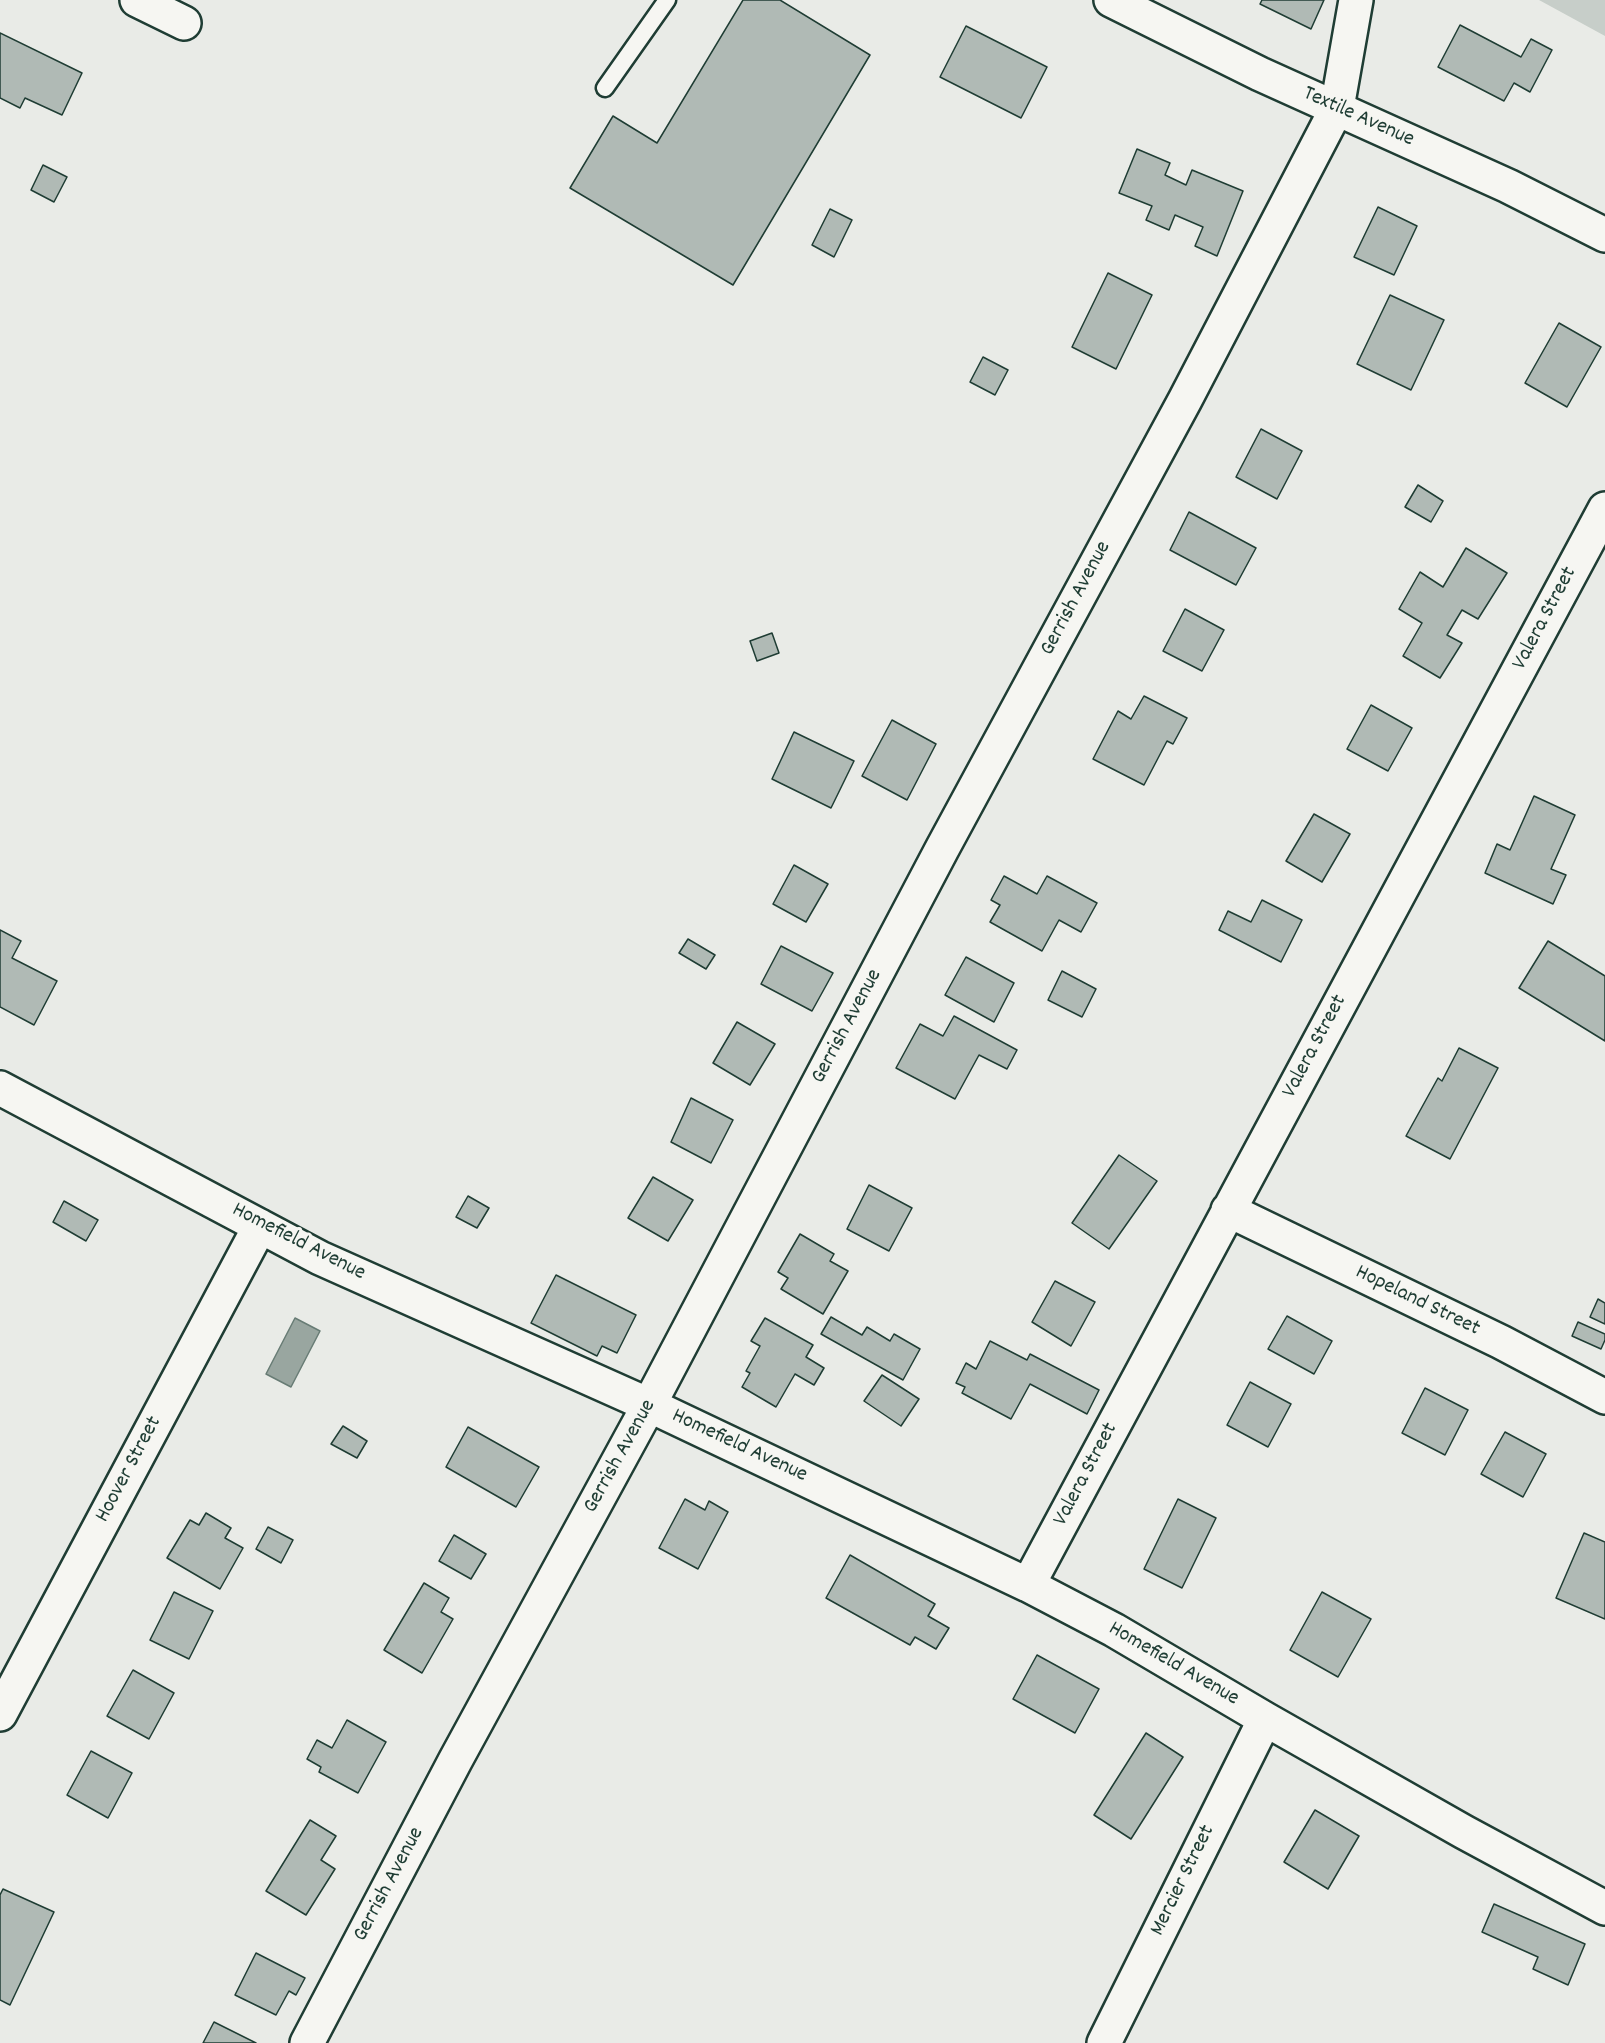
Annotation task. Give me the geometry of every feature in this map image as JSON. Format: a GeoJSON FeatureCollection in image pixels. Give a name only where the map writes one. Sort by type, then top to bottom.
{"type":"FeatureCollection","features":[{"type":"Feature","properties":{"kind":"street"},"geometry":{"type":"LineString","coordinates":[[137,0],[184,23]]}},
{"type":"Feature","properties":{"kind":"street","name":"Textile Avenue"},"geometry":{"type":"LineString","coordinates":[[1111,0],[1260,74],[1508,186],[1605,235]]}},
{"type":"Feature","properties":{"kind":"street","name":"Gerrish Avenue"},"geometry":{"type":"LineString","coordinates":[[307,2043],[455,1761],[649,1405],[942,849],[1185,400],[1337,108],[1356,0]]}},
{"type":"Feature","properties":{"kind":"street","name":"Valera Street"},"geometry":{"type":"LineString","coordinates":[[1028,1585],[1605,509]]}},
{"type":"Feature","properties":{"kind":"street","name":"Homefield Avenue"},"geometry":{"type":"LineString","coordinates":[[0,1088],[320,1257],[649,1405],[1028,1585],[1114,1630],[1464,1832],[1605,1908]]}},
{"type":"Feature","properties":{"kind":"street","name":"Hopeland Street"},"geometry":{"type":"LineString","coordinates":[[1228,1210],[1501,1342],[1605,1396]]}},
{"type":"Feature","properties":{"kind":"street","name":"Hoover Street"},"geometry":{"type":"LineString","coordinates":[[0,1714],[260,1226]]}},
{"type":"Feature","properties":{"kind":"street","name":"Mercier Street"},"geometry":{"type":"LineString","coordinates":[[1104,2043],[1265,1719]]}},
{"type":"Feature","properties":{"kind":"lane"},"geometry":{"type":"LineString","coordinates":[[605,88],[667,0]]}},
{"type":"Feature","properties":{"kind":"shaded area"},"geometry":{"type":"Polygon","coordinates":[[[1539,0],[1605,0],[1605,36],[1539,0]]]}},
{"type":"Feature","properties":{"kind":"shaded area"},"geometry":{"type":"Polygon","coordinates":[[[295,1318],[320,1331],[291,1387],[266,1374],[295,1318]]]}},
{"type":"Feature","properties":{"kind":"building"},"geometry":{"type":"Polygon","coordinates":[[[743,0],[780,0],[870,55],[733,285],[570,188],[613,116],[657,143],[743,0]]]}},
{"type":"Feature","properties":{"kind":"building"},"geometry":{"type":"Polygon","coordinates":[[[1262,0],[1324,0],[1311,29],[1260,4],[1262,0]]]}},
{"type":"Feature","properties":{"kind":"building"},"geometry":{"type":"Polygon","coordinates":[[[1460,25],[1521,57],[1531,39],[1552,50],[1530,92],[1514,83],[1504,101],[1438,67],[1460,25]]]}},
{"type":"Feature","properties":{"kind":"building"},"geometry":{"type":"Polygon","coordinates":[[[966,26],[1047,67],[1021,118],[940,77],[966,26]]]}},
{"type":"Feature","properties":{"kind":"building"},"geometry":{"type":"Polygon","coordinates":[[[0,33],[82,73],[62,115],[25,98],[20,108],[0,98],[0,33]]]}},
{"type":"Feature","properties":{"kind":"building"},"geometry":{"type":"Polygon","coordinates":[[[1137,149],[1170,163],[1165,175],[1186,185],[1192,170],[1243,191],[1217,256],[1195,246],[1203,227],[1175,215],[1169,230],[1146,220],[1152,206],[1119,193],[1137,149]]]}},
{"type":"Feature","properties":{"kind":"building"},"geometry":{"type":"Polygon","coordinates":[[[43,165],[67,177],[54,202],[31,190],[43,165]]]}},
{"type":"Feature","properties":{"kind":"building"},"geometry":{"type":"Polygon","coordinates":[[[1378,207],[1417,226],[1394,275],[1354,257],[1378,207]]]}},
{"type":"Feature","properties":{"kind":"building"},"geometry":{"type":"Polygon","coordinates":[[[830,209],[852,220],[834,257],[812,245],[830,209]]]}},
{"type":"Feature","properties":{"kind":"building"},"geometry":{"type":"Polygon","coordinates":[[[1108,273],[1152,295],[1116,369],[1072,347],[1108,273]]]}},
{"type":"Feature","properties":{"kind":"building"},"geometry":{"type":"Polygon","coordinates":[[[1390,295],[1444,320],[1411,390],[1357,364],[1390,295]]]}},
{"type":"Feature","properties":{"kind":"building"},"geometry":{"type":"Polygon","coordinates":[[[1559,323],[1601,347],[1567,407],[1525,383],[1559,323]]]}},
{"type":"Feature","properties":{"kind":"building"},"geometry":{"type":"Polygon","coordinates":[[[983,357],[1008,370],[995,395],[970,382],[983,357]]]}},
{"type":"Feature","properties":{"kind":"building"},"geometry":{"type":"Polygon","coordinates":[[[1261,429],[1302,451],[1277,499],[1236,477],[1261,429]]]}},
{"type":"Feature","properties":{"kind":"building"},"geometry":{"type":"Polygon","coordinates":[[[1418,485],[1443,501],[1431,522],[1405,507],[1418,485]]]}},
{"type":"Feature","properties":{"kind":"building"},"geometry":{"type":"Polygon","coordinates":[[[1189,512],[1256,548],[1236,585],[1170,550],[1189,512]]]}},
{"type":"Feature","properties":{"kind":"building"},"geometry":{"type":"Polygon","coordinates":[[[1466,548],[1507,573],[1478,619],[1462,610],[1447,635],[1462,643],[1440,678],[1403,656],[1422,623],[1399,609],[1420,572],[1443,587],[1466,548]]]}},
{"type":"Feature","properties":{"kind":"building"},"geometry":{"type":"Polygon","coordinates":[[[1185,609],[1224,630],[1202,671],[1163,651],[1185,609]]]}},
{"type":"Feature","properties":{"kind":"building"},"geometry":{"type":"Polygon","coordinates":[[[772,633],[779,653],[757,661],[750,641],[772,633]]]}},
{"type":"Feature","properties":{"kind":"building"},"geometry":{"type":"Polygon","coordinates":[[[1144,696],[1187,718],[1173,744],[1167,741],[1144,785],[1093,759],[1118,711],[1131,719],[1144,696]]]}},
{"type":"Feature","properties":{"kind":"building"},"geometry":{"type":"Polygon","coordinates":[[[1371,705],[1412,728],[1388,771],[1347,749],[1371,705]]]}},
{"type":"Feature","properties":{"kind":"building"},"geometry":{"type":"Polygon","coordinates":[[[892,720],[936,744],[907,800],[862,776],[892,720]]]}},
{"type":"Feature","properties":{"kind":"building"},"geometry":{"type":"Polygon","coordinates":[[[794,732],[854,761],[831,808],[772,779],[794,732]]]}},
{"type":"Feature","properties":{"kind":"building"},"geometry":{"type":"Polygon","coordinates":[[[1534,796],[1575,815],[1551,869],[1566,875],[1553,904],[1485,873],[1497,844],[1510,850],[1534,796]]]}},
{"type":"Feature","properties":{"kind":"building"},"geometry":{"type":"Polygon","coordinates":[[[1314,814],[1350,834],[1322,882],[1286,861],[1314,814]]]}},
{"type":"Feature","properties":{"kind":"building"},"geometry":{"type":"Polygon","coordinates":[[[794,865],[828,884],[806,922],[773,904],[794,865]]]}},
{"type":"Feature","properties":{"kind":"building"},"geometry":{"type":"Polygon","coordinates":[[[1004,876],[1037,894],[1047,876],[1097,903],[1081,932],[1059,920],[1042,951],[990,922],[1000,905],[991,900],[1004,876]]]}},
{"type":"Feature","properties":{"kind":"building"},"geometry":{"type":"Polygon","coordinates":[[[1262,900],[1302,920],[1281,962],[1219,930],[1228,911],[1251,922],[1262,900]]]}},
{"type":"Feature","properties":{"kind":"building"},"geometry":{"type":"Polygon","coordinates":[[[0,930],[21,941],[12,958],[57,981],[34,1025],[0,1007],[0,930]]]}},
{"type":"Feature","properties":{"kind":"building"},"geometry":{"type":"Polygon","coordinates":[[[688,939],[715,955],[706,969],[679,953],[688,939]]]}},
{"type":"Feature","properties":{"kind":"building"},"geometry":{"type":"Polygon","coordinates":[[[1548,941],[1605,976],[1605,1041],[1519,988],[1548,941]]]}},
{"type":"Feature","properties":{"kind":"building"},"geometry":{"type":"Polygon","coordinates":[[[781,946],[833,973],[812,1011],[761,984],[781,946]]]}},
{"type":"Feature","properties":{"kind":"building"},"geometry":{"type":"Polygon","coordinates":[[[966,957],[1014,983],[994,1022],[945,995],[966,957]]]}},
{"type":"Feature","properties":{"kind":"building"},"geometry":{"type":"Polygon","coordinates":[[[1062,971],[1096,989],[1082,1017],[1048,1000],[1062,971]]]}},
{"type":"Feature","properties":{"kind":"building"},"geometry":{"type":"Polygon","coordinates":[[[954,1016],[1017,1050],[1007,1069],[979,1055],[955,1099],[896,1068],[920,1024],[943,1036],[954,1016]]]}},
{"type":"Feature","properties":{"kind":"building"},"geometry":{"type":"Polygon","coordinates":[[[737,1022],[775,1044],[750,1085],[713,1063],[737,1022]]]}},
{"type":"Feature","properties":{"kind":"building"},"geometry":{"type":"Polygon","coordinates":[[[1459,1048],[1498,1068],[1450,1159],[1406,1136],[1438,1078],[1442,1081],[1459,1048]]]}},
{"type":"Feature","properties":{"kind":"building"},"geometry":{"type":"Polygon","coordinates":[[[691,1098],[733,1120],[711,1163],[671,1142],[691,1098]]]}},
{"type":"Feature","properties":{"kind":"building"},"geometry":{"type":"Polygon","coordinates":[[[1119,1155],[1157,1181],[1109,1249],[1072,1223],[1119,1155]]]}},
{"type":"Feature","properties":{"kind":"building"},"geometry":{"type":"Polygon","coordinates":[[[653,1177],[693,1200],[668,1241],[628,1218],[653,1177]]]}},
{"type":"Feature","properties":{"kind":"building"},"geometry":{"type":"Polygon","coordinates":[[[869,1185],[912,1208],[889,1251],[847,1229],[869,1185]]]}},
{"type":"Feature","properties":{"kind":"building"},"geometry":{"type":"Polygon","coordinates":[[[468,1196],[489,1208],[477,1228],[456,1217],[468,1196]]]}},
{"type":"Feature","properties":{"kind":"building"},"geometry":{"type":"Polygon","coordinates":[[[64,1201],[98,1220],[86,1241],[53,1222],[64,1201]]]}},
{"type":"Feature","properties":{"kind":"building"},"geometry":{"type":"Polygon","coordinates":[[[800,1234],[834,1254],[830,1261],[848,1271],[823,1314],[781,1289],[788,1278],[778,1272],[800,1234]]]}},
{"type":"Feature","properties":{"kind":"building"},"geometry":{"type":"Polygon","coordinates":[[[556,1275],[636,1315],[617,1353],[602,1346],[597,1356],[531,1323],[556,1275]]]}},
{"type":"Feature","properties":{"kind":"building"},"geometry":{"type":"Polygon","coordinates":[[[1055,1281],[1095,1302],[1071,1346],[1032,1322],[1055,1281]]]}},
{"type":"Feature","properties":{"kind":"building"},"geometry":{"type":"Polygon","coordinates":[[[1598,1299],[1605,1303],[1605,1324],[1590,1317],[1598,1299]]]}},
{"type":"Feature","properties":{"kind":"building"},"geometry":{"type":"Polygon","coordinates":[[[1287,1316],[1332,1341],[1314,1374],[1268,1349],[1287,1316]]]}},
{"type":"Feature","properties":{"kind":"building"},"geometry":{"type":"Polygon","coordinates":[[[831,1317],[862,1335],[867,1327],[890,1341],[894,1334],[920,1349],[903,1380],[821,1334],[831,1317]]]}},
{"type":"Feature","properties":{"kind":"building"},"geometry":{"type":"Polygon","coordinates":[[[765,1318],[813,1345],[806,1357],[824,1368],[814,1385],[795,1374],[776,1407],[742,1387],[750,1373],[746,1371],[760,1346],[751,1341],[765,1318]]]}},
{"type":"Feature","properties":{"kind":"building"},"geometry":{"type":"Polygon","coordinates":[[[1578,1322],[1605,1334],[1601,1349],[1572,1336],[1578,1322]]]}},
{"type":"Feature","properties":{"kind":"building"},"geometry":{"type":"Polygon","coordinates":[[[990,1341],[1027,1360],[1030,1354],[1099,1390],[1087,1414],[1030,1384],[1011,1419],[962,1393],[965,1387],[956,1383],[966,1363],[976,1369],[990,1341]]]}},
{"type":"Feature","properties":{"kind":"building"},"geometry":{"type":"Polygon","coordinates":[[[882,1375],[919,1399],[901,1426],[864,1401],[882,1375]]]}},
{"type":"Feature","properties":{"kind":"building"},"geometry":{"type":"Polygon","coordinates":[[[1250,1382],[1291,1404],[1268,1447],[1227,1425],[1250,1382]]]}},
{"type":"Feature","properties":{"kind":"building"},"geometry":{"type":"Polygon","coordinates":[[[1425,1388],[1468,1410],[1445,1455],[1402,1433],[1425,1388]]]}},
{"type":"Feature","properties":{"kind":"building"},"geometry":{"type":"Polygon","coordinates":[[[343,1426],[367,1441],[357,1458],[331,1444],[343,1426]]]}},
{"type":"Feature","properties":{"kind":"building"},"geometry":{"type":"Polygon","coordinates":[[[468,1427],[539,1467],[516,1507],[446,1467],[468,1427]]]}},
{"type":"Feature","properties":{"kind":"building"},"geometry":{"type":"Polygon","coordinates":[[[1505,1432],[1546,1454],[1523,1497],[1481,1474],[1505,1432]]]}},
{"type":"Feature","properties":{"kind":"building"},"geometry":{"type":"Polygon","coordinates":[[[685,1499],[705,1510],[709,1501],[728,1512],[698,1569],[659,1548],[685,1499]]]}},
{"type":"Feature","properties":{"kind":"building"},"geometry":{"type":"Polygon","coordinates":[[[1178,1499],[1216,1518],[1182,1588],[1144,1569],[1178,1499]]]}},
{"type":"Feature","properties":{"kind":"building"},"geometry":{"type":"Polygon","coordinates":[[[206,1513],[231,1528],[225,1538],[243,1548],[220,1589],[167,1558],[190,1520],[199,1525],[206,1513]]]}},
{"type":"Feature","properties":{"kind":"building"},"geometry":{"type":"Polygon","coordinates":[[[268,1527],[293,1540],[281,1563],[256,1549],[268,1527]]]}},
{"type":"Feature","properties":{"kind":"building"},"geometry":{"type":"Polygon","coordinates":[[[1584,1533],[1605,1542],[1605,1619],[1556,1598],[1584,1533]]]}},
{"type":"Feature","properties":{"kind":"building"},"geometry":{"type":"Polygon","coordinates":[[[454,1535],[486,1554],[471,1579],[439,1561],[454,1535]]]}},
{"type":"Feature","properties":{"kind":"building"},"geometry":{"type":"Polygon","coordinates":[[[850,1555],[935,1604],[928,1616],[949,1628],[936,1649],[915,1637],[910,1645],[826,1598],[850,1555]]]}},
{"type":"Feature","properties":{"kind":"building"},"geometry":{"type":"Polygon","coordinates":[[[424,1583],[449,1598],[441,1612],[453,1619],[422,1673],[384,1650],[424,1583]]]}},
{"type":"Feature","properties":{"kind":"building"},"geometry":{"type":"Polygon","coordinates":[[[174,1592],[213,1611],[189,1659],[150,1640],[174,1592]]]}},
{"type":"Feature","properties":{"kind":"building"},"geometry":{"type":"Polygon","coordinates":[[[1322,1592],[1371,1619],[1338,1677],[1290,1650],[1322,1592]]]}},
{"type":"Feature","properties":{"kind":"building"},"geometry":{"type":"Polygon","coordinates":[[[1037,1655],[1099,1689],[1075,1733],[1013,1699],[1037,1655]]]}},
{"type":"Feature","properties":{"kind":"building"},"geometry":{"type":"Polygon","coordinates":[[[133,1670],[174,1693],[149,1739],[107,1716],[133,1670]]]}},
{"type":"Feature","properties":{"kind":"building"},"geometry":{"type":"Polygon","coordinates":[[[347,1720],[386,1742],[358,1793],[319,1772],[321,1767],[307,1759],[317,1740],[332,1748],[347,1720]]]}},
{"type":"Feature","properties":{"kind":"building"},"geometry":{"type":"Polygon","coordinates":[[[1146,1733],[1183,1757],[1131,1839],[1094,1815],[1146,1733]]]}},
{"type":"Feature","properties":{"kind":"building"},"geometry":{"type":"Polygon","coordinates":[[[91,1751],[132,1773],[108,1818],[67,1795],[91,1751]]]}},
{"type":"Feature","properties":{"kind":"building"},"geometry":{"type":"Polygon","coordinates":[[[1315,1810],[1359,1836],[1328,1889],[1284,1862],[1315,1810]]]}},
{"type":"Feature","properties":{"kind":"building"},"geometry":{"type":"Polygon","coordinates":[[[310,1820],[336,1836],[321,1860],[335,1869],[306,1915],[266,1891],[310,1820]]]}},
{"type":"Feature","properties":{"kind":"building"},"geometry":{"type":"Polygon","coordinates":[[[3,1889],[54,1912],[10,2005],[0,2000],[0,1895],[3,1889]]]}},
{"type":"Feature","properties":{"kind":"building"},"geometry":{"type":"Polygon","coordinates":[[[1494,1904],[1585,1944],[1568,1985],[1533,1969],[1538,1957],[1482,1932],[1494,1904]]]}},
{"type":"Feature","properties":{"kind":"building"},"geometry":{"type":"Polygon","coordinates":[[[256,1953],[305,1978],[296,1995],[289,1991],[276,2015],[235,1995],[256,1953]]]}},
{"type":"Feature","properties":{"kind":"building"},"geometry":{"type":"Polygon","coordinates":[[[214,2022],[256,2043],[203,2043],[214,2022]]]}}]}
